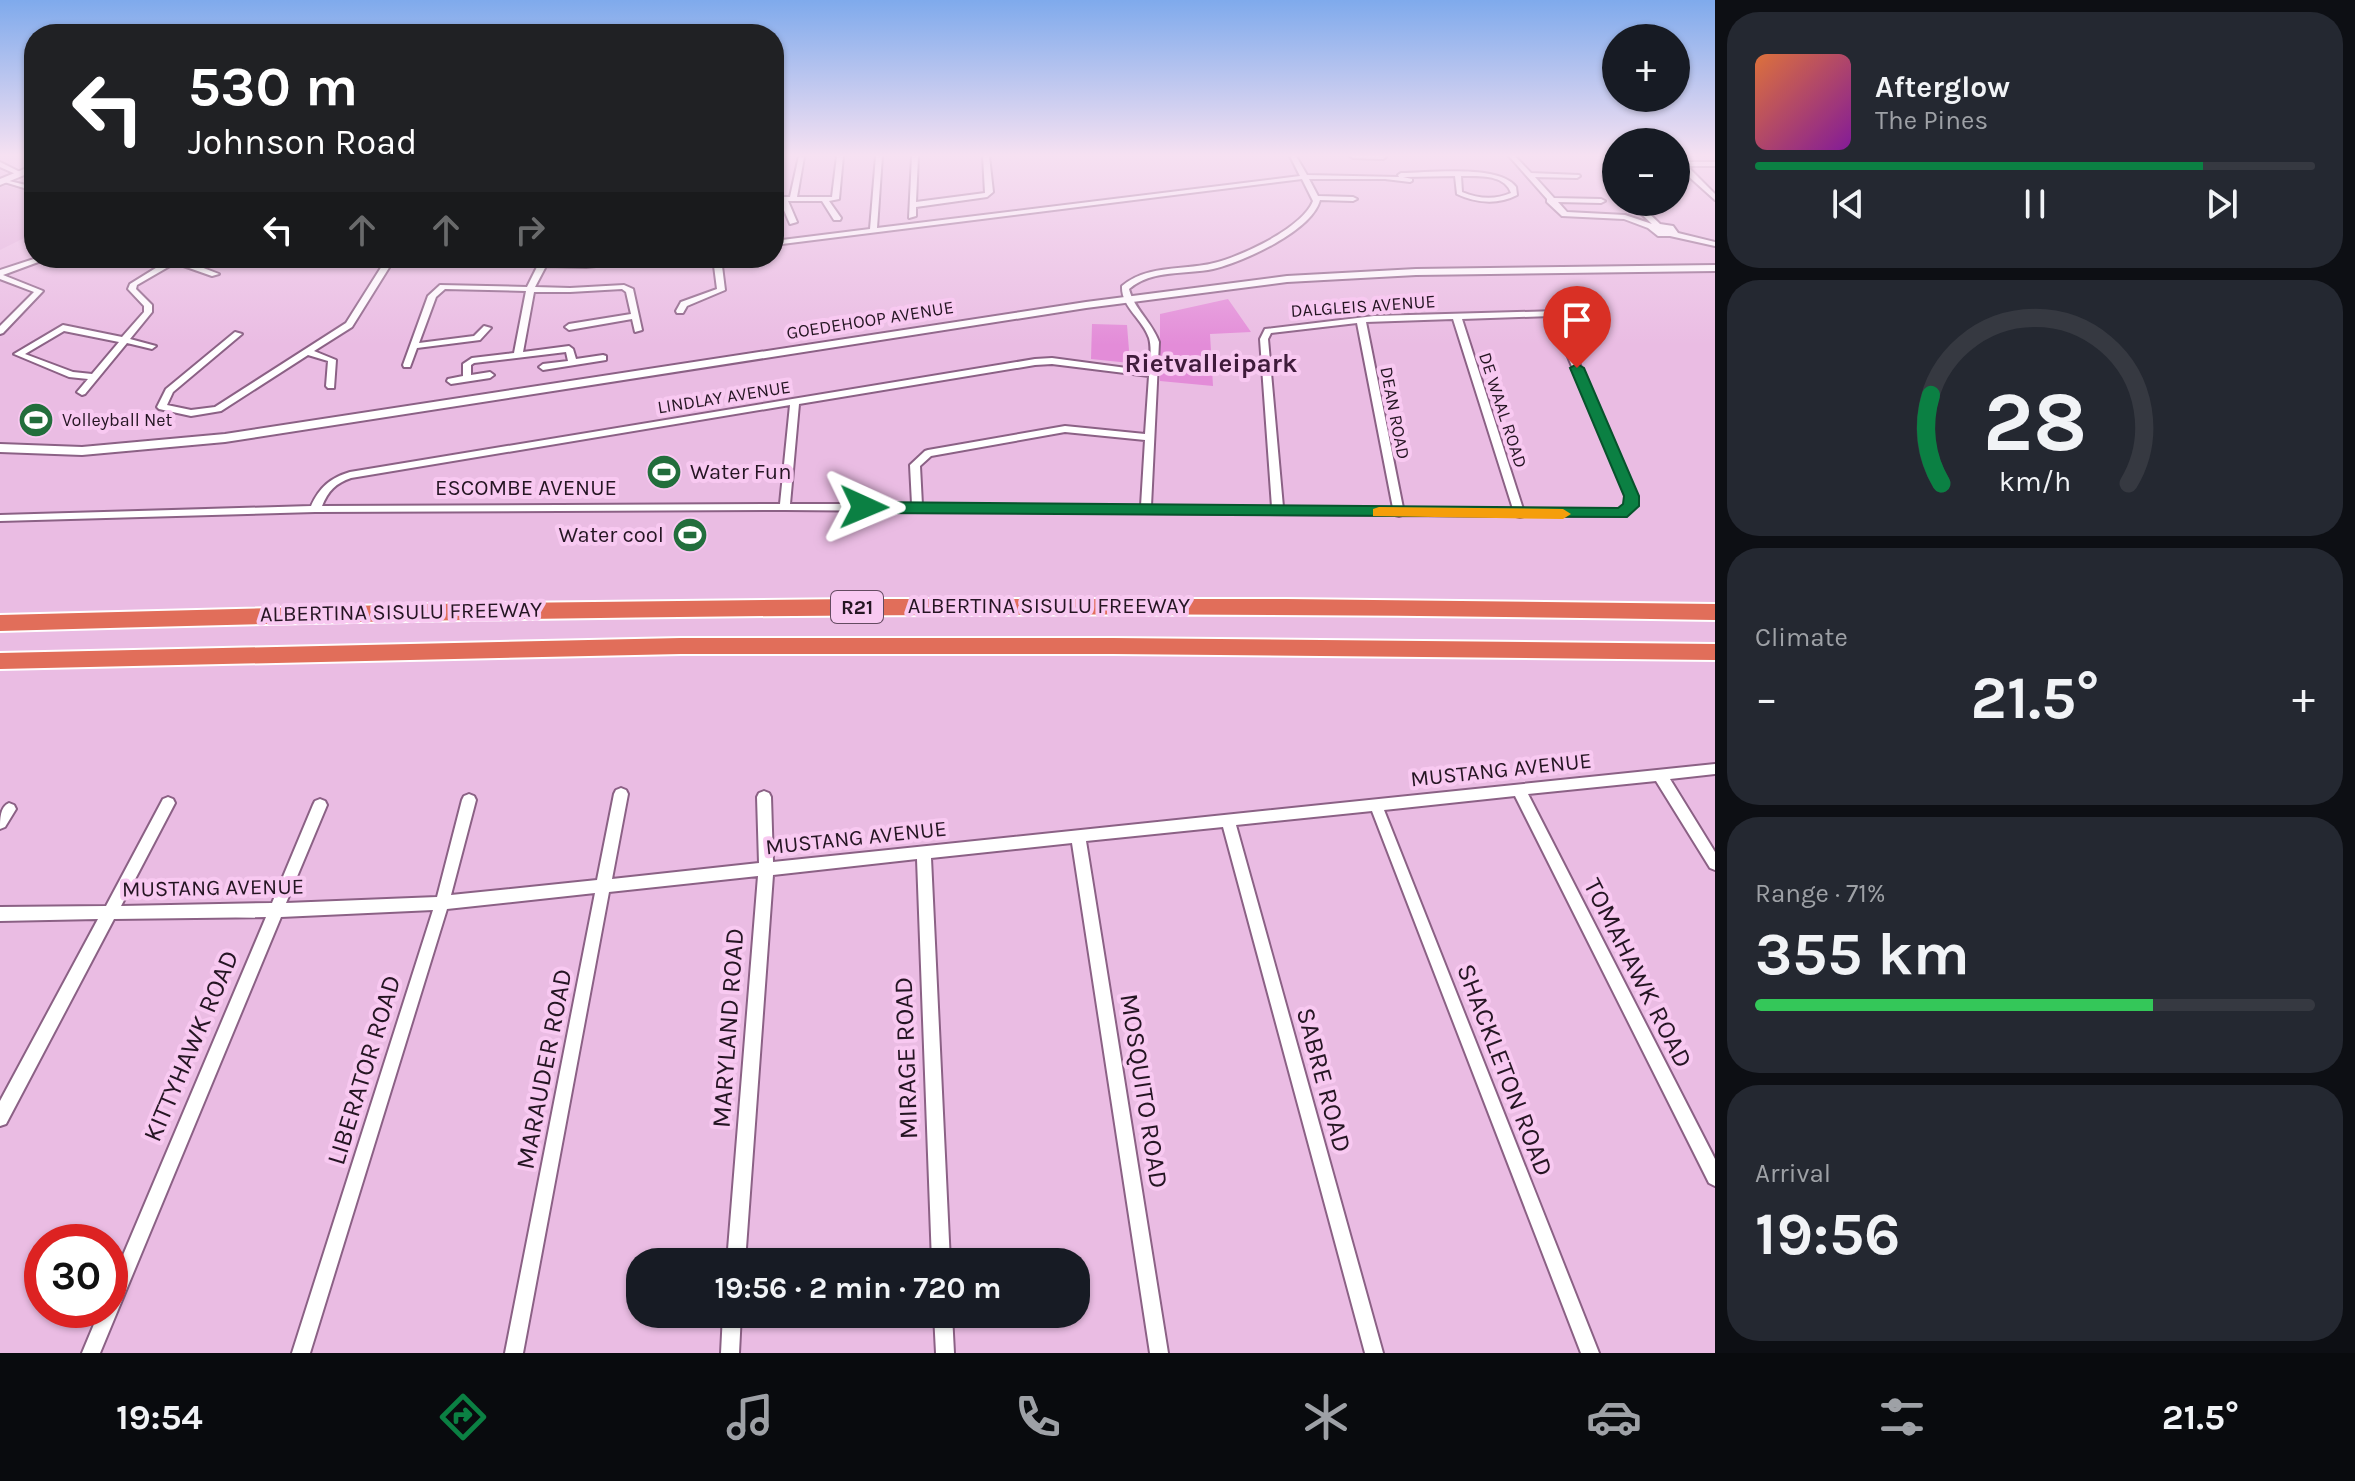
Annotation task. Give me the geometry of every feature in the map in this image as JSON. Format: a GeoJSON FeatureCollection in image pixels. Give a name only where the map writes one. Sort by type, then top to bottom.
{"type":"FeatureCollection","features":[{"type":"Feature","properties":{"kind":"highway","name":"ALBERTINA SISULU FREEWAY"},"geometry":{"type":"LineString","coordinates":[[0,623],[360,612],[700,608],[1333,605],[1715,612]]}},
{"type":"Feature","properties":{"kind":"highway","name":"ALBERTINA SISULU FREEWAY"},"geometry":{"type":"LineString","coordinates":[[0,661],[681,646],[1113,646],[1715,652]]}},
{"type":"Feature","properties":{"kind":"main road","name":"GOEDEHOOP AVENUE"},"geometry":{"type":"LineString","coordinates":[[0,448],[34,451],[130,449],[225,438],[1127,299],[1320,276],[1429,271],[1715,268]]}},
{"type":"Feature","properties":{"kind":"street"},"geometry":{"type":"LineString","coordinates":[[873,232],[874,219]]}},
{"type":"Feature","properties":{"kind":"street"},"geometry":{"type":"LineString","coordinates":[[784,242],[873,232],[920,219]]}},
{"type":"Feature","properties":{"kind":"street"},"geometry":{"type":"LineString","coordinates":[[1146,510],[1154,374],[1153,334],[1127,299],[1125,288],[1137,278],[1215,266],[1272,241],[1301,219]]}},
{"type":"Feature","properties":{"kind":"street"},"geometry":{"type":"LineString","coordinates":[[1632,219],[1672,230],[1673,234],[1715,244]]}},
{"type":"Feature","properties":{"kind":"street"},"geometry":{"type":"LineString","coordinates":[[1649,219],[1655,226]]}},
{"type":"Feature","properties":{"kind":"street"},"geometry":{"type":"LineString","coordinates":[[0,275],[24,266]]}},
{"type":"Feature","properties":{"kind":"street"},"geometry":{"type":"LineString","coordinates":[[82,392],[149,308],[132,286],[161,268]]}},
{"type":"Feature","properties":{"kind":"street"},"geometry":{"type":"LineString","coordinates":[[199,268],[215,274]]}},
{"type":"Feature","properties":{"kind":"street"},"geometry":{"type":"LineString","coordinates":[[238,334],[169,391],[162,407],[191,413],[218,409],[355,320],[385,268]]}},
{"type":"Feature","properties":{"kind":"street"},"geometry":{"type":"LineString","coordinates":[[518,355],[532,291],[546,268]]}},
{"type":"Feature","properties":{"kind":"street"},"geometry":{"type":"LineString","coordinates":[[680,311],[684,304],[721,290],[718,268]]}},
{"type":"Feature","properties":{"kind":"street"},"geometry":{"type":"LineString","coordinates":[[0,275],[39,291],[0,331]]}},
{"type":"Feature","properties":{"kind":"street"},"geometry":{"type":"LineString","coordinates":[[407,365],[436,291],[456,286],[532,291],[624,287],[630,291],[638,330]]}},
{"type":"Feature","properties":{"kind":"street","name":"DALGLEIS AVENUE"},"geometry":{"type":"LineString","coordinates":[[1278,512],[1266,333],[1279,328],[1361,320],[1594,312]]}},
{"type":"Feature","properties":{"kind":"street","name":"ESCOMBE AVENUE"},"geometry":{"type":"LineString","coordinates":[[0,518],[315,509],[785,507],[1613,515],[1628,510],[1632,504],[1631,496],[1554,314]]}},
{"type":"Feature","properties":{"kind":"street"},"geometry":{"type":"LineString","coordinates":[[569,327],[635,316]]}},
{"type":"Feature","properties":{"kind":"street","name":"DE WAAL ROAD"},"geometry":{"type":"LineString","coordinates":[[1457,317],[1520,514]]}},
{"type":"Feature","properties":{"kind":"street","name":"DEAN ROAD"},"geometry":{"type":"LineString","coordinates":[[1361,320],[1399,513]]}},
{"type":"Feature","properties":{"kind":"street"},"geometry":{"type":"LineString","coordinates":[[94,377],[72,375],[18,354],[63,328],[152,346]]}},
{"type":"Feature","properties":{"kind":"street"},"geometry":{"type":"LineString","coordinates":[[477,338],[487,328]]}},
{"type":"Feature","properties":{"kind":"street"},"geometry":{"type":"LineString","coordinates":[[416,346],[477,338],[488,341]]}},
{"type":"Feature","properties":{"kind":"street"},"geometry":{"type":"LineString","coordinates":[[467,378],[470,362],[518,355],[569,349],[573,363]]}},
{"type":"Feature","properties":{"kind":"street"},"geometry":{"type":"LineString","coordinates":[[307,352],[332,360],[331,386]]}},
{"type":"Feature","properties":{"kind":"street"},"geometry":{"type":"LineString","coordinates":[[543,367],[603,358]]}},
{"type":"Feature","properties":{"kind":"street","name":"LINDLAY AVENUE"},"geometry":{"type":"LineString","coordinates":[[315,509],[323,489],[335,480],[350,475],[1045,360],[1154,374]]}},
{"type":"Feature","properties":{"kind":"street"},"geometry":{"type":"LineString","coordinates":[[451,381],[490,375]]}},
{"type":"Feature","properties":{"kind":"street"},"geometry":{"type":"LineString","coordinates":[[785,507],[795,402]]}},
{"type":"Feature","properties":{"kind":"street"},"geometry":{"type":"LineString","coordinates":[[917,508],[915,465],[928,453],[1065,429],[1151,438]]}},
{"type":"Feature","properties":{"kind":"street","name":"MUSTANG AVENUE"},"geometry":{"type":"LineString","coordinates":[[0,914],[277,910],[442,903],[1715,769]]}},
{"type":"Feature","properties":{"kind":"street"},"geometry":{"type":"LineString","coordinates":[[1660,775],[1715,864]]}},
{"type":"Feature","properties":{"kind":"street","name":"TOMAHAWK ROAD"},"geometry":{"type":"LineString","coordinates":[[1519,790],[1715,1177]]}},
{"type":"Feature","properties":{"kind":"street","name":"MARAUDER ROAD"},"geometry":{"type":"LineString","coordinates":[[514,1353],[621,794]]}},
{"type":"Feature","properties":{"kind":"street","name":"MARYLAND ROAD"},"geometry":{"type":"LineString","coordinates":[[737,1248],[766,869],[764,797]]}},
{"type":"Feature","properties":{"kind":"street","name":"LIBERATOR ROAD"},"geometry":{"type":"LineString","coordinates":[[301,1353],[442,903],[469,800]]}},
{"type":"Feature","properties":{"kind":"street"},"geometry":{"type":"LineString","coordinates":[[0,1118],[168,803]]}},
{"type":"Feature","properties":{"kind":"street","name":"KITTYHAWK ROAD"},"geometry":{"type":"LineString","coordinates":[[128,1266],[320,805]]}},
{"type":"Feature","properties":{"kind":"street","name":"SHACKLETON ROAD"},"geometry":{"type":"LineString","coordinates":[[1376,805],[1590,1353]]}},
{"type":"Feature","properties":{"kind":"street"},"geometry":{"type":"LineString","coordinates":[[0,823],[9,809]]}},
{"type":"Feature","properties":{"kind":"street","name":"SABRE ROAD"},"geometry":{"type":"LineString","coordinates":[[1228,821],[1374,1353]]}},
{"type":"Feature","properties":{"kind":"street","name":"MOSQUITO ROAD"},"geometry":{"type":"LineString","coordinates":[[1078,837],[1159,1353]]}},
{"type":"Feature","properties":{"kind":"street","name":"MIRAGE ROAD"},"geometry":{"type":"LineString","coordinates":[[924,853],[940,1248]]}},
{"type":"Feature","properties":{"kind":"street","name":"KITTYHAWK ROAD"},"geometry":{"type":"LineString","coordinates":[[91,1353],[102,1328]]}},
{"type":"Feature","properties":{"kind":"street"},"geometry":{"type":"LineString","coordinates":[[730,1353],[731,1328]]}},
{"type":"Feature","properties":{"kind":"street"},"geometry":{"type":"LineString","coordinates":[[944,1328],[945,1353]]}},
{"type":"Feature","properties":{"kind":"shaded area"},"geometry":{"type":"Polygon","coordinates":[[[0,219],[24,219],[24,238],[0,250],[0,219]]]}},
{"type":"Feature","properties":{"kind":"shaded area"},"geometry":{"type":"Polygon","coordinates":[[[1228,299],[1251,332],[1210,334],[1213,386],[1160,381],[1160,314],[1228,299]]]}},
{"type":"Feature","properties":{"kind":"shaded area"},"geometry":{"type":"Polygon","coordinates":[[[1092,324],[1127,325],[1130,363],[1091,359],[1092,324]]]}},
{"type":"Feature","properties":{"kind":"slow traffic"},"geometry":{"type":"LineString","coordinates":[[1379,512],[1563,514]]}},
{"type":"Feature","properties":{"kind":"place","name":"Volleyball Net"},"geometry":{"type":"Point","coordinates":[36,420]}},
{"type":"Feature","properties":{"kind":"place","name":"Water Fun"},"geometry":{"type":"Point","coordinates":[664,472]}},
{"type":"Feature","properties":{"kind":"place","name":"Water cool"},"geometry":{"type":"Point","coordinates":[690,535]}},
{"type":"Feature","properties":{"kind":"district","name":"Rietvalleipark"},"geometry":{"type":"Point","coordinates":[1211,363]}},
{"type":"Feature","properties":{"kind":"route"},"geometry":{"type":"LineString","coordinates":[[864,507],[1621,513],[1631,506],[1631,496],[1577,368]]}}]}
